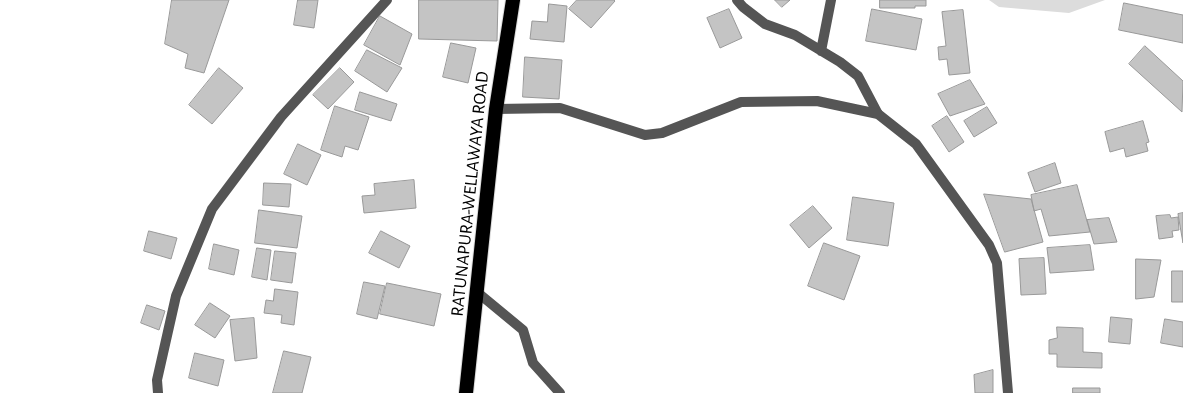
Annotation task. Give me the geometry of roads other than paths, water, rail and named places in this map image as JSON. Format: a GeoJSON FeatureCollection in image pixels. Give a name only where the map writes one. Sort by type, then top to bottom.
{"type":"FeatureCollection","features":[{"type":"Feature","properties":{"kind":"highway","name":"RATUNAPURA-WELLAWAYA ROAD"},"geometry":{"type":"LineString","coordinates":[[466,393],[496,109],[513,0]]}},
{"type":"Feature","properties":{"kind":"street"},"geometry":{"type":"LineString","coordinates":[[158,393],[157,380],[176,296],[212,210],[281,117],[387,0]]}},
{"type":"Feature","properties":{"kind":"street"},"geometry":{"type":"LineString","coordinates":[[737,0],[765,24],[795,35],[840,62],[858,76],[878,114],[916,144],[989,245],[996,263],[1008,393]]}},
{"type":"Feature","properties":{"kind":"street"},"geometry":{"type":"LineString","coordinates":[[821,51],[831,0]]}},
{"type":"Feature","properties":{"kind":"street"},"geometry":{"type":"LineString","coordinates":[[496,109],[560,108],[646,135],[662,133],[741,102],[817,101],[878,114]]}},
{"type":"Feature","properties":{"kind":"street"},"geometry":{"type":"LineString","coordinates":[[478,292],[522,330],[533,363],[560,393]]}}]}
